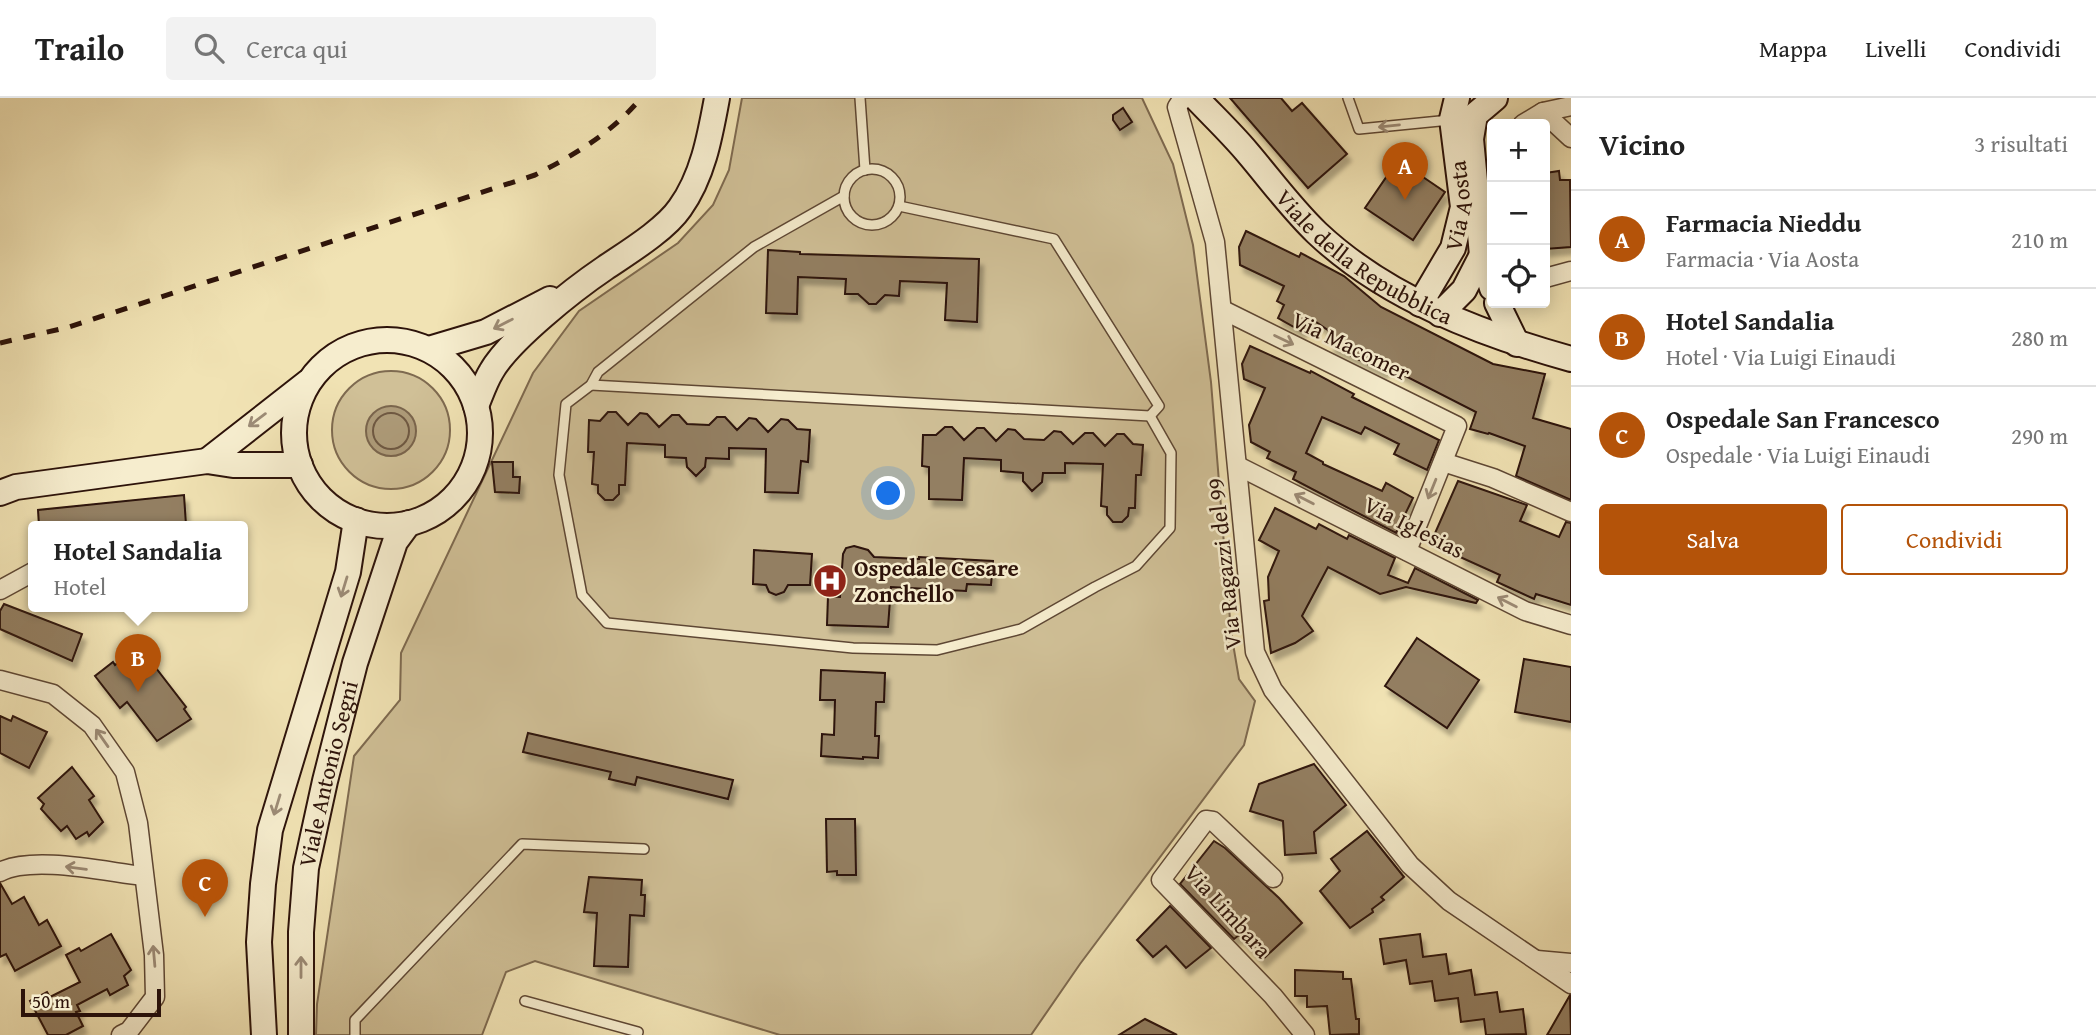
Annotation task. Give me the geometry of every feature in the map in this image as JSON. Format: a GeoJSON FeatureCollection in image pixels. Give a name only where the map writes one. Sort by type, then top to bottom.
{"type":"FeatureCollection","features":[{"type":"Feature","properties":{"kind":"main road"},"geometry":{"type":"LineString","coordinates":[[429,349],[486,332],[585,281],[636,247],[678,212],[699,172],[718,98]]}},
{"type":"Feature","properties":{"kind":"main road","name":"Viale della Repubblica"},"geometry":{"type":"LineString","coordinates":[[1196,98],[1235,138],[1318,234],[1358,266],[1430,309],[1517,344],[1571,359]]}},
{"type":"Feature","properties":{"kind":"main road","name":"Via Aosta"},"geometry":{"type":"LineString","coordinates":[[1487,272],[1482,255],[1471,139],[1475,115],[1495,98]]}},
{"type":"Feature","properties":{"kind":"main road","name":"Via Aosta"},"geometry":{"type":"LineString","coordinates":[[1430,309],[1453,248],[1463,207],[1454,109]]}},
{"type":"Feature","properties":{"kind":"main road","name":"Via Aosta"},"geometry":{"type":"LineString","coordinates":[[1430,309],[1464,290],[1482,255]]}},
{"type":"Feature","properties":{"kind":"main road"},"geometry":{"type":"LineString","coordinates":[[476,406],[492,370],[514,343],[585,281]]}},
{"type":"Feature","properties":{"kind":"main road"},"geometry":{"type":"LineString","coordinates":[[1499,308],[1517,344]]}},
{"type":"Feature","properties":{"kind":"main road"},"geometry":{"type":"LineString","coordinates":[[207,461],[309,381],[323,364],[362,342],[385,339],[429,349],[449,364],[465,383],[476,406],[479,427],[478,449],[462,488],[447,504],[429,516],[409,523],[391,526],[356,520],[338,512],[309,484],[294,444],[294,422],[299,401],[309,381]]}},
{"type":"Feature","properties":{"kind":"main road"},"geometry":{"type":"LineString","coordinates":[[0,493],[16,487],[207,461],[233,465],[300,465]]}},
{"type":"Feature","properties":{"kind":"main road","name":"Viale Antonio Segni"},"geometry":{"type":"LineString","coordinates":[[264,1035],[259,942],[262,884],[270,830],[348,572],[356,520]]}},
{"type":"Feature","properties":{"kind":"main road","name":"Viale Antonio Segni"},"geometry":{"type":"LineString","coordinates":[[301,1035],[301,932],[306,868],[355,663],[395,542],[409,523]]}},
{"type":"Feature","properties":{"kind":"street","name":"Via Ragazzi del 99"},"geometry":{"type":"LineString","coordinates":[[1183,98],[1177,107],[1215,242],[1255,652],[1273,691],[1409,864],[1449,901],[1571,984]]}},
{"type":"Feature","properties":{"kind":"street"},"geometry":{"type":"LineString","coordinates":[[1531,119],[1543,112],[1571,106]]}},
{"type":"Feature","properties":{"kind":"street"},"geometry":{"type":"LineString","coordinates":[[1543,112],[1571,138]]}},
{"type":"Feature","properties":{"kind":"street"},"geometry":{"type":"LineString","coordinates":[[1550,277],[1571,271]]}},
{"type":"Feature","properties":{"kind":"street","name":"Via Macomer"},"geometry":{"type":"LineString","coordinates":[[1223,310],[1457,426],[1443,462]]}},
{"type":"Feature","properties":{"kind":"street"},"geometry":{"type":"LineString","coordinates":[[1407,551],[1443,462],[1493,478],[1571,512]]}},
{"type":"Feature","properties":{"kind":"street","name":"Via Iglesias"},"geometry":{"type":"LineString","coordinates":[[1238,466],[1525,611],[1571,625]]}},
{"type":"Feature","properties":{"kind":"street"},"geometry":{"type":"LineString","coordinates":[[0,590],[28,575]]}},
{"type":"Feature","properties":{"kind":"street"},"geometry":{"type":"LineString","coordinates":[[0,680],[53,694],[92,725],[125,772],[138,822],[154,955],[155,997],[130,1031],[121,1035]]}},
{"type":"Feature","properties":{"kind":"street","name":"Via Limbara"},"geometry":{"type":"LineString","coordinates":[[1273,878],[1213,821],[1206,820],[1161,880],[1273,996],[1305,1035]]}},
{"type":"Feature","properties":{"kind":"street"},"geometry":{"type":"LineString","coordinates":[[0,872],[9,868],[44,864],[144,876]]}},
{"type":"Feature","properties":{"kind":"street"},"geometry":{"type":"LineString","coordinates":[[1537,960],[1571,963]]}},
{"type":"Feature","properties":{"kind":"lane"},"geometry":{"type":"LineString","coordinates":[[860,98],[865,170]]}},
{"type":"Feature","properties":{"kind":"lane"},"geometry":{"type":"LineString","coordinates":[[1348,98],[1359,129],[1454,109]]}},
{"type":"Feature","properties":{"kind":"lane"},"geometry":{"type":"LineString","coordinates":[[865,170],[882,171],[896,181],[900,189],[899,206],[889,220],[872,226],[855,220],[845,205],[844,197],[850,180],[865,170]]}},
{"type":"Feature","properties":{"kind":"lane"},"geometry":{"type":"LineString","coordinates":[[844,197],[754,247],[598,372],[591,385],[566,404],[559,475],[582,594],[607,623],[853,648],[937,650],[1021,629],[1136,566],[1170,528],[1171,453],[1150,416]]}},
{"type":"Feature","properties":{"kind":"lane"},"geometry":{"type":"LineString","coordinates":[[899,206],[1054,239],[1159,406],[1150,416]]}},
{"type":"Feature","properties":{"kind":"lane"},"geometry":{"type":"LineString","coordinates":[[591,385],[1150,416]]}},
{"type":"Feature","properties":{"kind":"lane"},"geometry":{"type":"LineString","coordinates":[[355,1035],[355,1020],[522,844],[644,849]]}},
{"type":"Feature","properties":{"kind":"lane"},"geometry":{"type":"LineString","coordinates":[[525,1001],[638,1032],[637,1035]]}},
{"type":"Feature","properties":{"kind":"shaded area","name":"Ospedale Cesare Zonchello"},"geometry":{"type":"Polygon","coordinates":[[[742,98],[1142,98],[1173,164],[1193,245],[1211,382],[1231,632],[1239,679],[1255,701],[1244,745],[1080,964],[1031,1035],[780,1035],[535,961],[506,972],[482,1035],[316,1035],[317,1004],[354,756],[400,700],[401,653],[533,373],[579,311],[678,243],[713,205],[729,170],[742,98]]]}},
{"type":"Feature","properties":{"kind":"shaded area"},"geometry":{"type":"Polygon","coordinates":[[[391,371],[424,381],[440,397],[450,430],[440,463],[424,479],[391,489],[358,479],[342,463],[332,430],[342,397],[358,381],[391,371]]]}},
{"type":"Feature","properties":{"kind":"water"},"geometry":{"type":"Polygon","coordinates":[[[391,406],[409,413],[416,431],[409,449],[391,456],[373,449],[366,431],[373,413],[391,406]]]}},
{"type":"Feature","properties":{"kind":"building"},"geometry":{"type":"Polygon","coordinates":[[[1230,98],[1281,98],[1292,111],[1302,103],[1347,154],[1308,188],[1230,98]]]}},
{"type":"Feature","properties":{"kind":"building"},"geometry":{"type":"Polygon","coordinates":[[[1123,108],[1132,122],[1120,130],[1113,120],[1113,115],[1123,108]]]}},
{"type":"Feature","properties":{"kind":"building"},"geometry":{"type":"Polygon","coordinates":[[[1398,160],[1445,192],[1413,240],[1365,208],[1398,160]]]}},
{"type":"Feature","properties":{"kind":"building"},"geometry":{"type":"Polygon","coordinates":[[[1559,171],[1560,180],[1570,180],[1571,247],[1550,249],[1550,172],[1559,171]]]}},
{"type":"Feature","properties":{"kind":"building"},"geometry":{"type":"Polygon","coordinates":[[[1246,231],[1299,257],[1301,253],[1344,276],[1381,307],[1493,364],[1545,374],[1533,418],[1571,429],[1571,500],[1516,476],[1525,446],[1470,429],[1476,412],[1386,366],[1383,372],[1330,345],[1335,335],[1310,318],[1301,331],[1278,318],[1284,305],[1277,301],[1284,286],[1240,265],[1239,247],[1246,231]]]}},
{"type":"Feature","properties":{"kind":"building"},"geometry":{"type":"Polygon","coordinates":[[[768,250],[800,254],[979,259],[977,322],[945,320],[947,283],[900,281],[899,296],[885,295],[876,304],[869,304],[858,294],[845,294],[846,279],[798,277],[797,314],[766,313],[768,250]]]}},
{"type":"Feature","properties":{"kind":"building"},"geometry":{"type":"Polygon","coordinates":[[[1250,346],[1310,373],[1311,371],[1354,394],[1352,397],[1439,440],[1427,470],[1394,454],[1399,444],[1365,427],[1361,434],[1322,417],[1306,453],[1323,464],[1382,491],[1386,483],[1413,498],[1396,533],[1293,479],[1296,472],[1267,458],[1270,452],[1251,442],[1249,425],[1265,388],[1244,379],[1242,364],[1250,346]]]}},
{"type":"Feature","properties":{"kind":"building"},"geometry":{"type":"Polygon","coordinates":[[[608,412],[616,412],[628,425],[640,413],[647,414],[659,427],[672,415],[679,415],[687,424],[709,425],[717,417],[725,417],[737,430],[749,418],[756,419],[768,432],[781,419],[788,420],[797,429],[810,430],[808,462],[801,461],[798,493],[765,492],[766,449],[729,448],[729,459],[706,458],[705,467],[696,476],[687,467],[686,458],[665,457],[665,445],[627,443],[625,485],[619,485],[619,494],[613,500],[605,500],[598,493],[598,485],[592,484],[594,452],[588,452],[589,420],[600,421],[608,412]]]}},
{"type":"Feature","properties":{"kind":"building"},"geometry":{"type":"Polygon","coordinates":[[[945,427],[952,427],[964,440],[977,428],[984,428],[996,441],[1008,429],[1015,430],[1024,439],[1044,440],[1054,431],[1061,432],[1073,444],[1085,433],[1093,433],[1105,446],[1117,434],[1124,434],[1133,444],[1143,445],[1141,475],[1136,475],[1135,508],[1129,508],[1128,516],[1122,522],[1113,522],[1107,515],[1107,507],[1101,506],[1103,464],[1065,463],[1065,473],[1043,473],[1042,482],[1032,491],[1023,481],[1023,473],[1001,471],[1001,460],[964,458],[962,500],[929,499],[929,467],[922,466],[923,435],[936,435],[945,427]]]}},
{"type":"Feature","properties":{"kind":"building"},"geometry":{"type":"Polygon","coordinates":[[[492,462],[513,462],[513,477],[520,477],[519,493],[495,492],[492,462]]]}},
{"type":"Feature","properties":{"kind":"building"},"geometry":{"type":"Polygon","coordinates":[[[1458,481],[1527,505],[1520,521],[1559,537],[1566,522],[1571,523],[1571,605],[1536,594],[1534,599],[1497,582],[1500,575],[1460,557],[1462,552],[1432,540],[1458,481]]]}},
{"type":"Feature","properties":{"kind":"building"},"geometry":{"type":"Polygon","coordinates":[[[184,495],[186,521],[39,521],[38,510],[184,495]]]}},
{"type":"Feature","properties":{"kind":"building"},"geometry":{"type":"Polygon","coordinates":[[[1275,508],[1316,529],[1319,524],[1347,539],[1349,535],[1395,558],[1388,575],[1408,583],[1415,568],[1478,600],[1476,603],[1406,587],[1380,594],[1328,567],[1302,616],[1313,631],[1295,643],[1271,653],[1264,601],[1269,600],[1268,577],[1279,551],[1259,540],[1275,508]]]}},
{"type":"Feature","properties":{"kind":"building"},"geometry":{"type":"Polygon","coordinates":[[[854,546],[868,550],[874,557],[993,561],[991,585],[967,584],[966,591],[891,587],[888,627],[827,625],[828,596],[840,597],[843,554],[846,548],[854,546]]]}},
{"type":"Feature","properties":{"kind":"building"},"geometry":{"type":"Polygon","coordinates":[[[754,550],[812,554],[810,585],[788,585],[784,592],[776,595],[769,592],[766,585],[753,584],[754,550]]]}},
{"type":"Feature","properties":{"kind":"building"},"geometry":{"type":"Polygon","coordinates":[[[4,604],[82,634],[72,661],[0,629],[0,611],[4,604]]]}},
{"type":"Feature","properties":{"kind":"building"},"geometry":{"type":"Polygon","coordinates":[[[1417,638],[1479,680],[1447,728],[1385,686],[1417,638]]]}},
{"type":"Feature","properties":{"kind":"building"},"geometry":{"type":"Polygon","coordinates":[[[139,646],[186,707],[184,709],[191,719],[157,741],[127,702],[120,708],[95,676],[113,662],[115,665],[139,646]]]}},
{"type":"Feature","properties":{"kind":"building"},"geometry":{"type":"Polygon","coordinates":[[[1524,659],[1571,667],[1571,722],[1515,712],[1524,659]]]}},
{"type":"Feature","properties":{"kind":"building"},"geometry":{"type":"Polygon","coordinates":[[[821,670],[885,673],[884,702],[876,702],[875,736],[879,736],[878,758],[821,756],[822,734],[834,735],[835,700],[820,700],[821,670]]]}},
{"type":"Feature","properties":{"kind":"building"},"geometry":{"type":"Polygon","coordinates":[[[0,716],[11,721],[13,716],[47,732],[29,768],[0,753],[0,716]]]}},
{"type":"Feature","properties":{"kind":"building"},"geometry":{"type":"Polygon","coordinates":[[[528,733],[733,780],[728,799],[637,777],[635,785],[609,779],[611,772],[523,752],[528,733]]]}},
{"type":"Feature","properties":{"kind":"building"},"geometry":{"type":"Polygon","coordinates":[[[1314,764],[1346,805],[1314,832],[1316,853],[1285,855],[1283,821],[1250,811],[1259,784],[1314,764]]]}},
{"type":"Feature","properties":{"kind":"building"},"geometry":{"type":"Polygon","coordinates":[[[72,767],[94,796],[89,800],[103,822],[89,836],[87,832],[76,839],[67,826],[61,831],[41,809],[44,804],[38,798],[72,767]]]}},
{"type":"Feature","properties":{"kind":"building"},"geometry":{"type":"Polygon","coordinates":[[[826,819],[855,819],[856,875],[827,872],[826,819]]]}},
{"type":"Feature","properties":{"kind":"building"},"geometry":{"type":"Polygon","coordinates":[[[1367,831],[1404,877],[1381,897],[1384,900],[1372,909],[1373,912],[1350,928],[1320,891],[1340,871],[1331,859],[1367,831]]]}},
{"type":"Feature","properties":{"kind":"building"},"geometry":{"type":"Polygon","coordinates":[[[1214,841],[1279,898],[1302,923],[1262,960],[1239,935],[1234,939],[1180,884],[1214,841]]]}},
{"type":"Feature","properties":{"kind":"building"},"geometry":{"type":"Polygon","coordinates":[[[589,877],[642,880],[641,895],[645,895],[644,916],[630,915],[628,967],[594,966],[597,913],[584,912],[589,877]]]}},
{"type":"Feature","properties":{"kind":"building"},"geometry":{"type":"Polygon","coordinates":[[[0,883],[12,904],[24,897],[39,925],[47,920],[61,946],[15,971],[6,954],[0,957],[0,883]]]}},
{"type":"Feature","properties":{"kind":"building"},"geometry":{"type":"Polygon","coordinates":[[[1170,906],[1211,948],[1186,968],[1166,946],[1153,957],[1137,940],[1170,906]]]}},
{"type":"Feature","properties":{"kind":"building"},"geometry":{"type":"Polygon","coordinates":[[[111,934],[131,970],[124,976],[128,985],[110,995],[107,989],[77,1005],[80,1011],[76,1012],[83,1026],[66,1035],[48,1035],[30,1001],[47,992],[50,997],[80,982],[66,955],[79,948],[81,951],[111,934]]]}},
{"type":"Feature","properties":{"kind":"building"},"geometry":{"type":"Polygon","coordinates":[[[1420,934],[1423,957],[1446,954],[1449,974],[1471,970],[1475,995],[1497,992],[1500,1012],[1523,1009],[1526,1034],[1486,1035],[1484,1019],[1461,1022],[1458,998],[1435,1001],[1432,981],[1410,984],[1406,960],[1384,964],[1380,939],[1420,934]]]}},
{"type":"Feature","properties":{"kind":"building"},"geometry":{"type":"Polygon","coordinates":[[[1295,970],[1343,972],[1343,979],[1351,979],[1356,1019],[1359,1019],[1359,1034],[1330,1035],[1327,1006],[1307,1007],[1307,996],[1295,996],[1295,970]]]}},
{"type":"Feature","properties":{"kind":"building"},"geometry":{"type":"Polygon","coordinates":[[[1570,995],[1571,1035],[1547,1035],[1550,1030],[1570,995]]]}},
{"type":"Feature","properties":{"kind":"building"},"geometry":{"type":"Polygon","coordinates":[[[1145,1019],[1177,1035],[1119,1035],[1145,1019]]]}},
{"type":"Feature","properties":{"kind":"railway"},"geometry":{"type":"LineString","coordinates":[[0,343],[69,327],[535,175],[592,142],[618,122],[641,98]]}},
{"type":"Feature","properties":{"kind":"place","name":"Farmacia Nieddu"},"geometry":{"type":"Point","coordinates":[1405,200]}},
{"type":"Feature","properties":{"kind":"place","name":"Ospedale Cesare Zonchello"},"geometry":{"type":"Point","coordinates":[830,581]}},
{"type":"Feature","properties":{"kind":"place","name":"Hotel Sandalia"},"geometry":{"type":"Point","coordinates":[138,692]}},
{"type":"Feature","properties":{"kind":"place","name":"Ospedale San Francesco"},"geometry":{"type":"Point","coordinates":[205,917]}}]}
